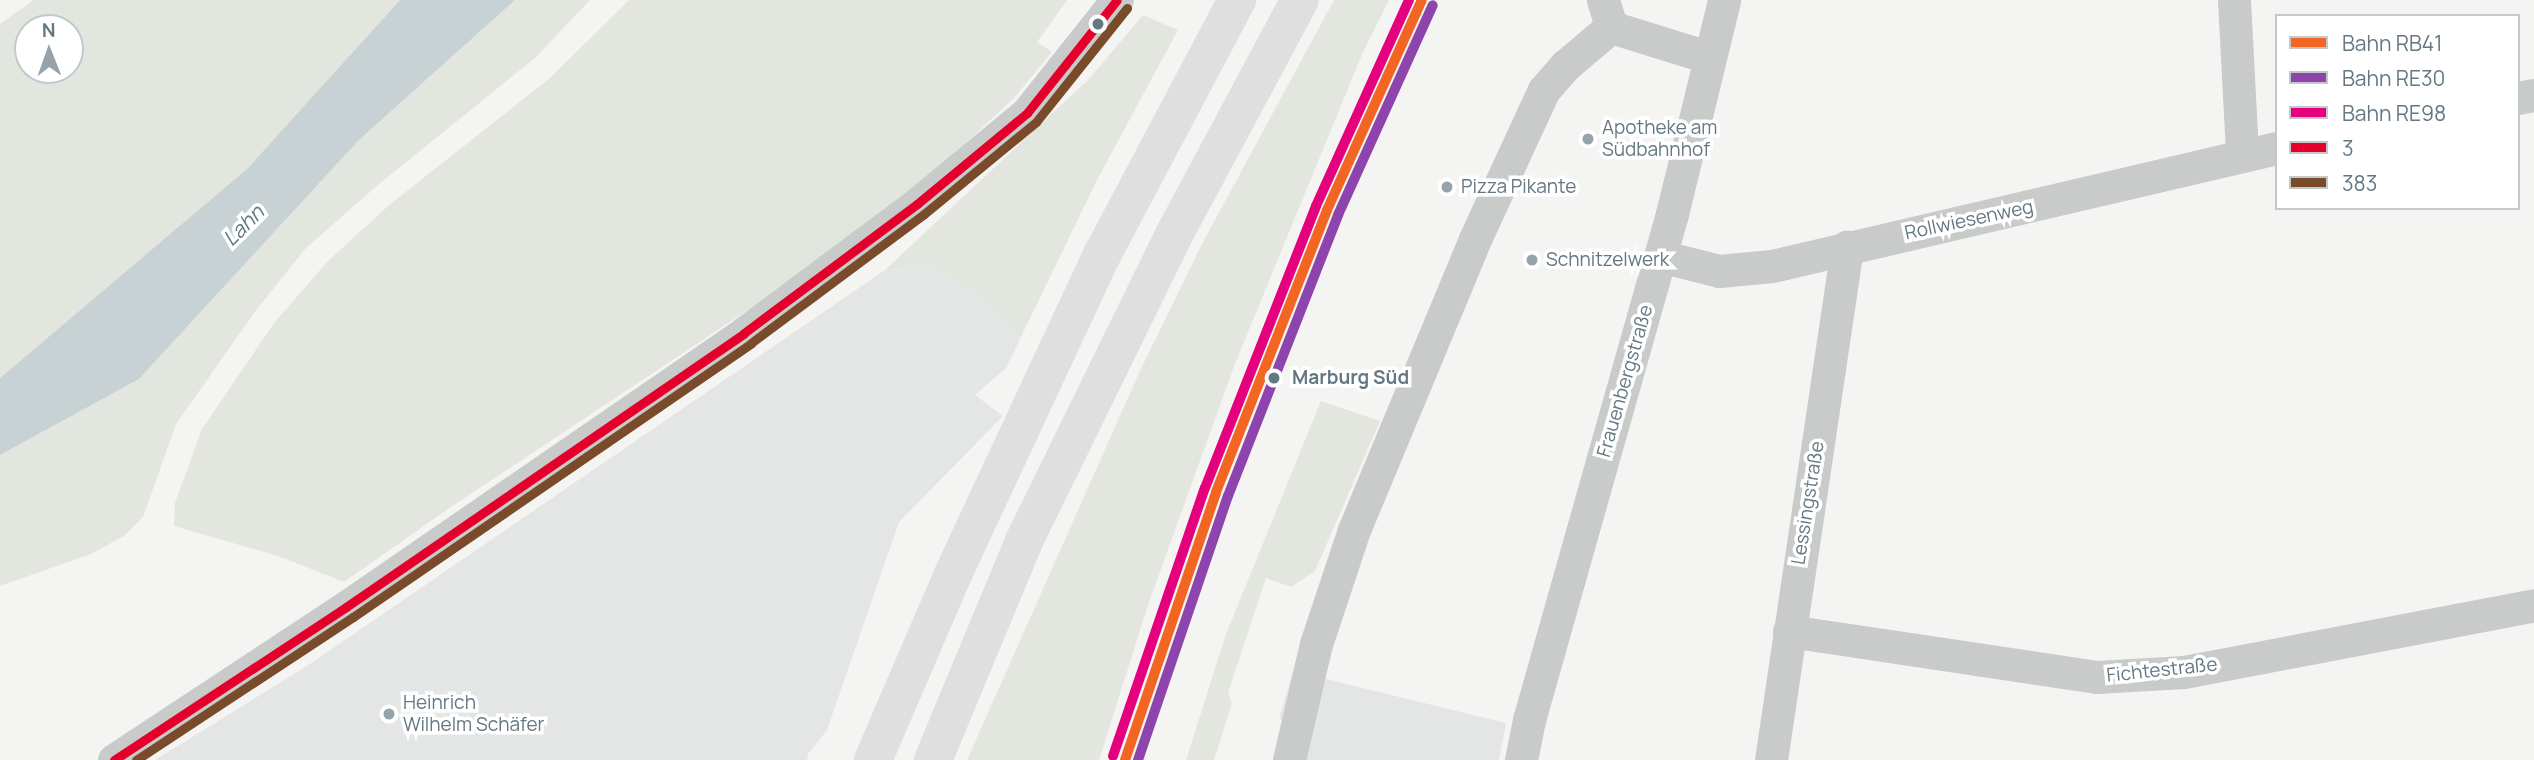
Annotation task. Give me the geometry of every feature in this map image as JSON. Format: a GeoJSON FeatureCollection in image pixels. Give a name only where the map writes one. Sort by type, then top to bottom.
{"type":"FeatureCollection","features":[{"type":"Feature","properties":{"kind":"highway"},"geometry":{"type":"LineString","coordinates":[[873,760],[954,572],[1102,255],[1237,0]]}},
{"type":"Feature","properties":{"kind":"highway"},"geometry":{"type":"LineString","coordinates":[[933,760],[1030,529],[1175,231],[1300,0]]}},
{"type":"Feature","properties":{"kind":"street"},"geometry":{"type":"LineString","coordinates":[[114,760],[358,599],[744,334],[906,212],[989,147],[1027,113],[1117,0]]}},
{"type":"Feature","properties":{"kind":"street","name":"Frauenbergstraße"},"geometry":{"type":"LineString","coordinates":[[1521,760],[1529,720],[1660,256],[1724,0]]}},
{"type":"Feature","properties":{"kind":"street"},"geometry":{"type":"LineString","coordinates":[[2234,0],[2242,155]]}},
{"type":"Feature","properties":{"kind":"street"},"geometry":{"type":"LineString","coordinates":[[1289,760],[1316,644],[1354,530],[1475,239],[1544,90],[1606,11],[1708,57]]}},
{"type":"Feature","properties":{"kind":"street","name":"Rollwiesenweg"},"geometry":{"type":"LineString","coordinates":[[1660,256],[1720,271],[1772,266],[2275,148]]}},
{"type":"Feature","properties":{"kind":"street","name":"Lessingstraße"},"geometry":{"type":"LineString","coordinates":[[1771,760],[1847,247]]}},
{"type":"Feature","properties":{"kind":"street","name":"Fichtestraße"},"geometry":{"type":"LineString","coordinates":[[1789,631],[2097,677],[2184,672],[2534,605]]}},
{"type":"Feature","properties":{"kind":"shaded area"},"geometry":{"type":"Polygon","coordinates":[[[34,0],[400,0],[248,168],[0,378],[0,24],[14,14],[14,84],[84,84],[84,14],[14,14],[34,0]]]}},
{"type":"Feature","properties":{"kind":"shaded area"},"geometry":{"type":"Polygon","coordinates":[[[515,0],[590,0],[535,58],[379,184],[305,249],[254,313],[176,424],[143,517],[124,536],[91,554],[0,586],[0,455],[139,379],[359,140],[515,0]]]}},
{"type":"Feature","properties":{"kind":"shaded area"},"geometry":{"type":"Polygon","coordinates":[[[629,0],[1067,0],[1037,42],[1052,52],[1014,98],[937,170],[796,278],[448,509],[344,582],[278,556],[174,526],[175,503],[202,429],[274,323],[327,262],[388,206],[550,78],[629,0]]]}},
{"type":"Feature","properties":{"kind":"shaded area"},"geometry":{"type":"Polygon","coordinates":[[[1334,0],[1389,0],[1363,52],[1235,364],[1149,602],[1099,760],[967,760],[1139,373],[1202,244],[1334,0]]]}},
{"type":"Feature","properties":{"kind":"shaded area"},"geometry":{"type":"Polygon","coordinates":[[[1143,15],[1178,30],[1097,180],[1020,339],[981,299],[934,268],[885,270],[1089,79],[1143,15]]]}},
{"type":"Feature","properties":{"kind":"shaded area"},"geometry":{"type":"Polygon","coordinates":[[[934,268],[981,299],[1020,339],[1006,368],[975,395],[1003,416],[899,522],[827,730],[808,754],[807,760],[155,760],[304,668],[885,270],[934,268]]]}},
{"type":"Feature","properties":{"kind":"shaded area"},"geometry":{"type":"Polygon","coordinates":[[[1321,401],[1380,421],[1315,571],[1291,587],[1266,578],[1228,693],[1232,703],[1214,760],[1186,760],[1226,634],[1321,401]]]}},
{"type":"Feature","properties":{"kind":"shaded area"},"geometry":{"type":"Polygon","coordinates":[[[1293,671],[1506,723],[1499,760],[1275,760],[1287,721],[1279,719],[1293,671]]]}},
{"type":"Feature","properties":{"kind":"water","name":"Lahn"},"geometry":{"type":"Polygon","coordinates":[[[400,0],[515,0],[359,140],[139,379],[0,455],[0,378],[248,168],[400,0]]]}},
{"type":"Feature","properties":{"kind":"rail line","name":"RE98"},"geometry":{"type":"LineString","coordinates":[[1113,756],[1205,488],[1316,206],[1409,0]]}},
{"type":"Feature","properties":{"kind":"rail line","name":"RB41"},"geometry":{"type":"LineString","coordinates":[[1125,760],[1216,492],[1327,210],[1422,0]]}},
{"type":"Feature","properties":{"kind":"rail line","name":"RE30"},"geometry":{"type":"LineString","coordinates":[[1138,760],[1228,496],[1338,215],[1433,5]]}},
{"type":"Feature","properties":{"kind":"transit line","name":"3"},"geometry":{"type":"LineString","coordinates":[[114,760],[346,607],[744,333],[917,204],[1027,113],[1117,0]]}},
{"type":"Feature","properties":{"kind":"transit line","name":"383"},"geometry":{"type":"LineString","coordinates":[[136,760],[353,617],[751,343],[924,214],[1036,122],[1127,8]]}},
{"type":"Feature","properties":{"kind":"place","name":"Apotheke am Südbahnhof"},"geometry":{"type":"Point","coordinates":[1588,139]}},
{"type":"Feature","properties":{"kind":"place","name":"Pizza Pikante"},"geometry":{"type":"Point","coordinates":[1447,187]}},
{"type":"Feature","properties":{"kind":"place","name":"Schnitzelwerk"},"geometry":{"type":"Point","coordinates":[1532,260]}},
{"type":"Feature","properties":{"kind":"place","name":"Marburg Süd"},"geometry":{"type":"Point","coordinates":[1274,378]}},
{"type":"Feature","properties":{"kind":"place","name":"Heinrich Wilhelm Schäfer"},"geometry":{"type":"Point","coordinates":[389,714]}}]}
